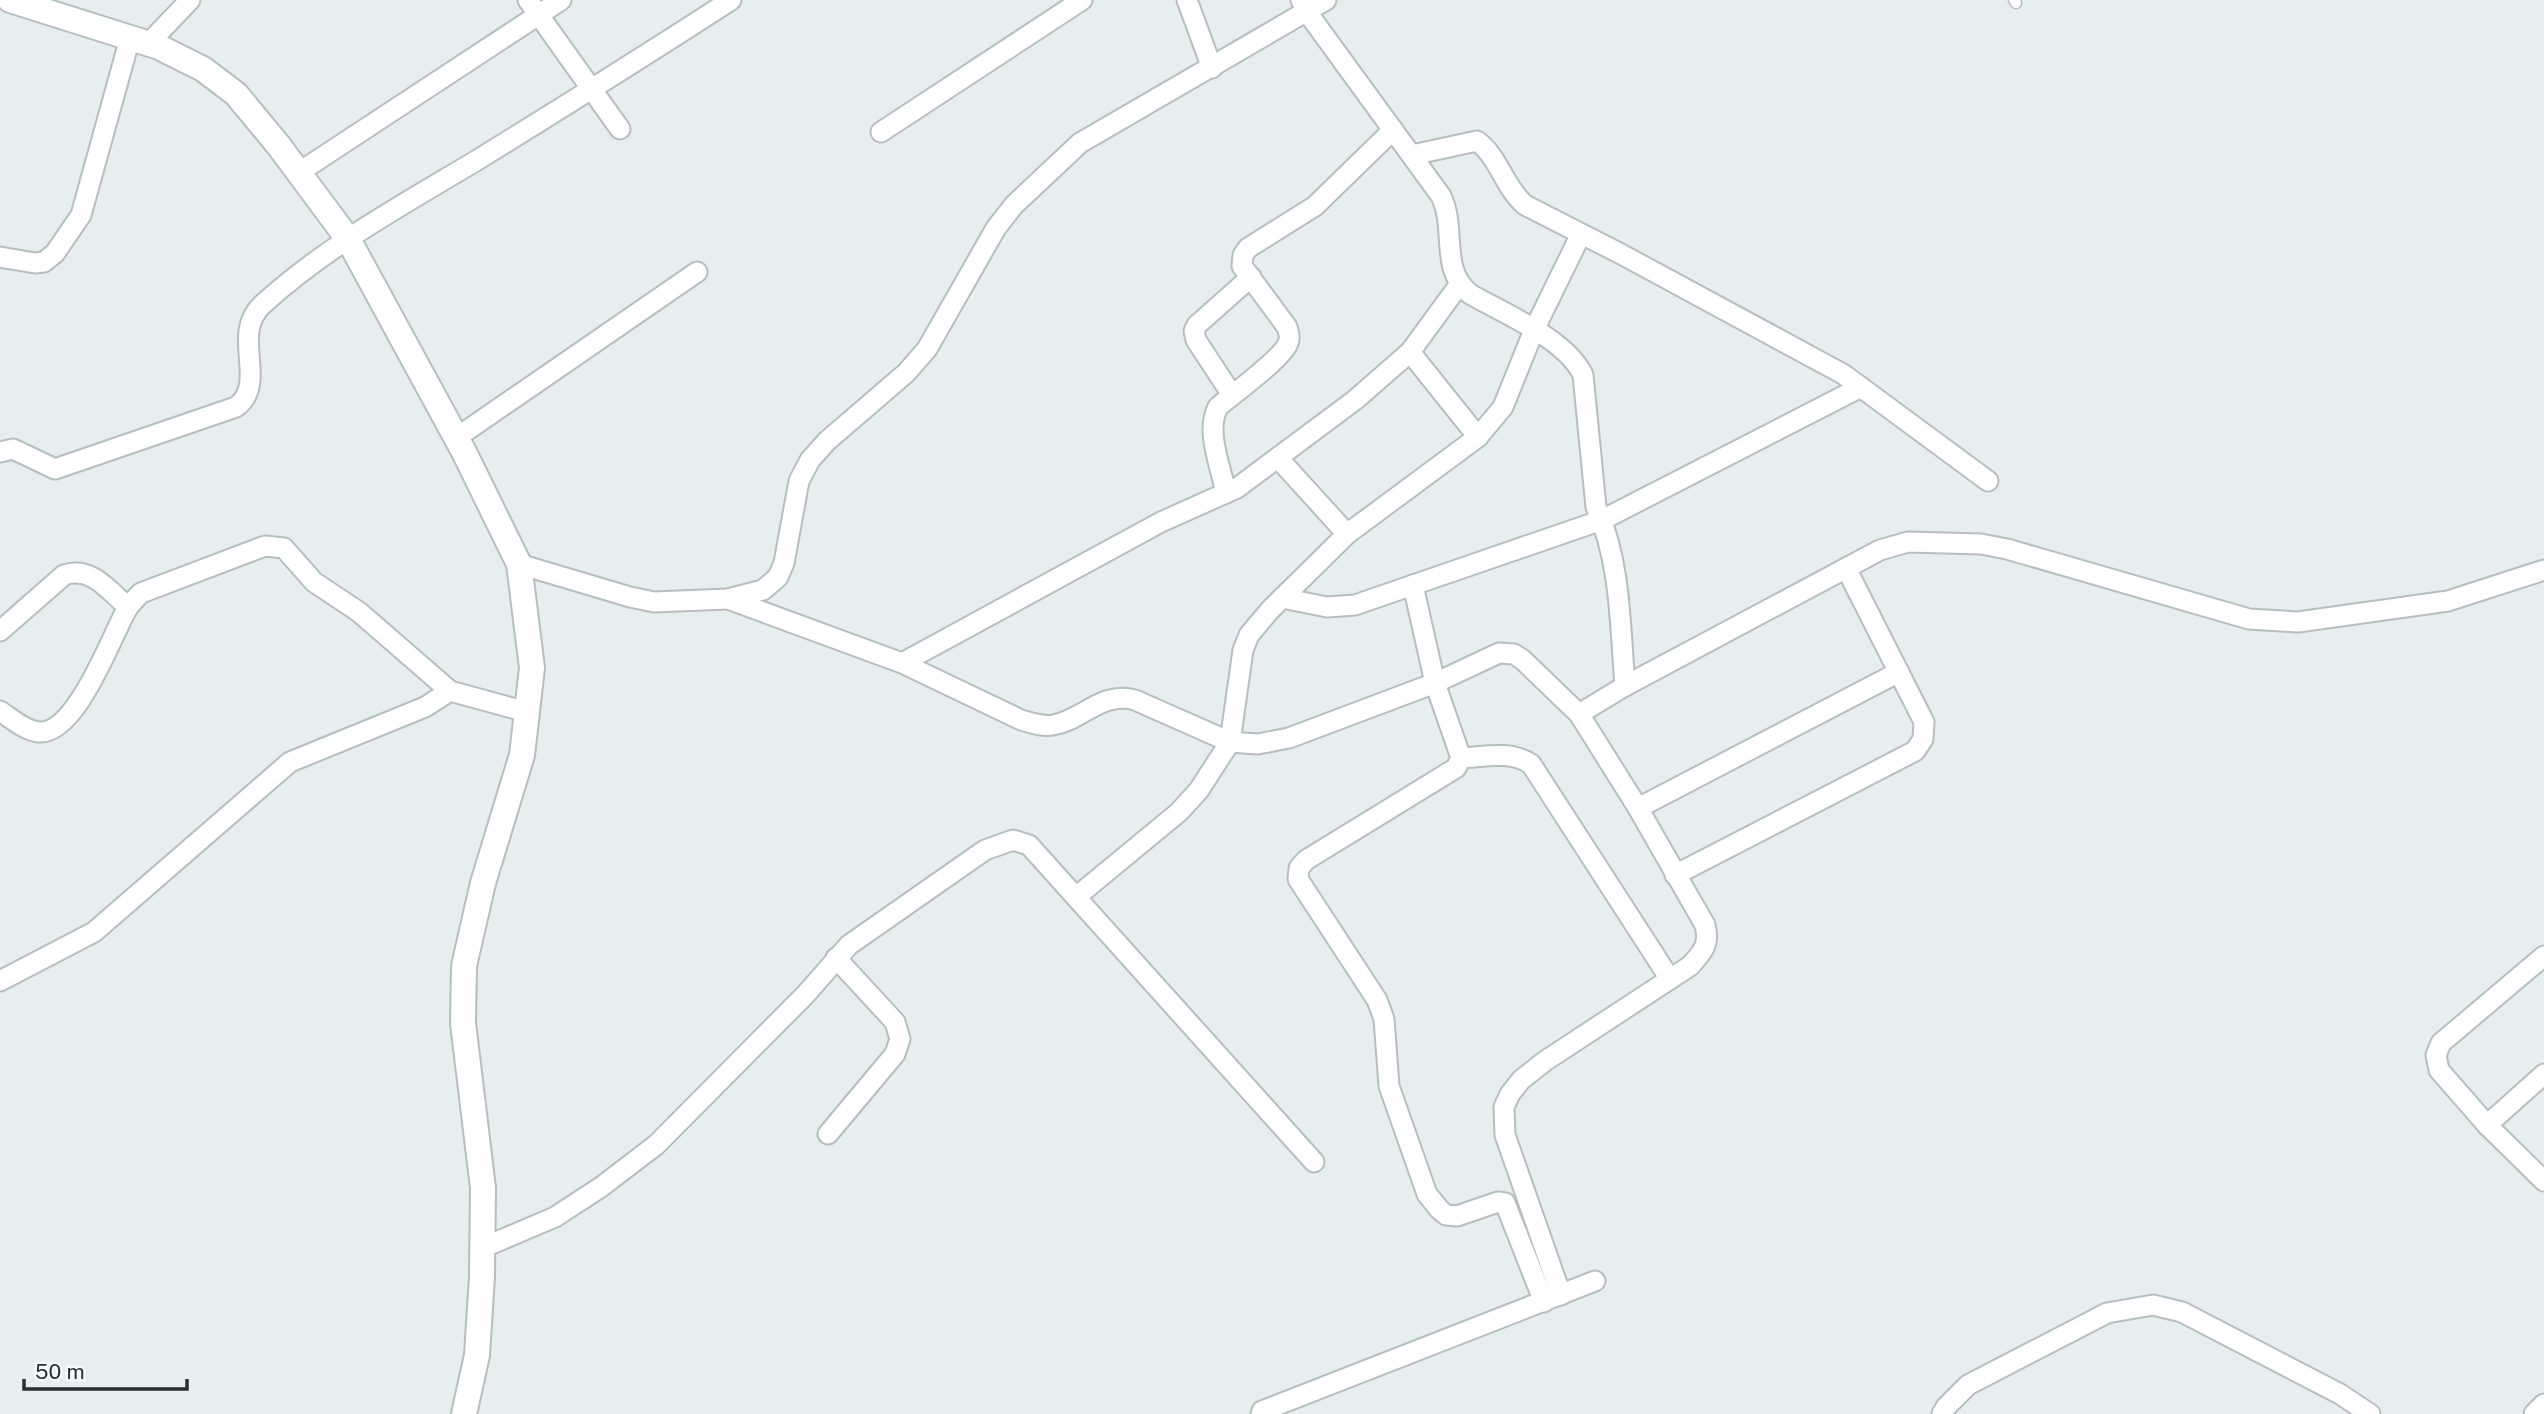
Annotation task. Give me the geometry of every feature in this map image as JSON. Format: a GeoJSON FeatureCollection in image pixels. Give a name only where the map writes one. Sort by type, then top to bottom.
{"type":"FeatureCollection","features":[{"type":"Feature","properties":{"kind":"street"},"geometry":{"type":"LineString","coordinates":[[10,0],[140,41],[203,68],[236,94],[348,239],[456,438],[519,564],[532,668],[522,755],[483,883],[464,966],[463,1023],[483,1188],[477,1355],[464,1414]]}},
{"type":"Feature","properties":{"kind":"street"},"geometry":{"type":"LineString","coordinates":[[0,257],[35,263],[44,262],[55,253],[81,215],[140,41],[190,0]]}},
{"type":"Feature","properties":{"kind":"street"},"geometry":{"type":"LineString","coordinates":[[298,173],[533,8],[561,0]]}},
{"type":"Feature","properties":{"kind":"street"},"geometry":{"type":"LineString","coordinates":[[0,452],[13,449],[55,469],[236,407],[246,400],[251,387],[247,337],[260,307],[348,239],[591,90],[731,0]]}},
{"type":"Feature","properties":{"kind":"street"},"geometry":{"type":"LineString","coordinates":[[881,132],[1082,0]]}},
{"type":"Feature","properties":{"kind":"street"},"geometry":{"type":"LineString","coordinates":[[1187,0],[1212,68]]}},
{"type":"Feature","properties":{"kind":"street"},"geometry":{"type":"LineString","coordinates":[[519,564],[654,602],[728,599],[763,590],[778,577],[784,563],[799,481],[810,460],[827,441],[906,373],[927,349],[996,229],[1014,205],[1080,143],[1212,68],[1304,6],[1326,0]]}},
{"type":"Feature","properties":{"kind":"street"},"geometry":{"type":"LineString","coordinates":[[1304,6],[1441,196],[1446,207],[1453,274],[1459,285],[1470,294],[1560,345],[1576,361],[1583,375],[1594,498],[1614,565],[1625,686]]}},
{"type":"Feature","properties":{"kind":"street"},"geometry":{"type":"LineString","coordinates":[[533,8],[620,130]]}},
{"type":"Feature","properties":{"kind":"street"},"geometry":{"type":"LineString","coordinates":[[1226,493],[1213,434],[1214,416],[1218,407],[1278,356],[1289,343],[1287,327],[1242,267],[1243,255],[1248,247],[1315,206],[1393,130]]}},
{"type":"Feature","properties":{"kind":"street"},"geometry":{"type":"LineString","coordinates":[[1412,155],[1476,141],[1488,149],[1515,197],[1525,205],[1843,374],[1988,481]]}},
{"type":"Feature","properties":{"kind":"street"},"geometry":{"type":"LineString","coordinates":[[1076,897],[1179,812],[1199,790],[1230,742],[1249,635],[1347,534],[1478,437],[1503,407],[1534,330],[1581,234]]}},
{"type":"Feature","properties":{"kind":"street"},"geometry":{"type":"LineString","coordinates":[[456,438],[697,272]]}},
{"type":"Feature","properties":{"kind":"street"},"geometry":{"type":"LineString","coordinates":[[1232,395],[1196,340],[1194,331],[1197,324],[1251,277]]}},
{"type":"Feature","properties":{"kind":"street"},"geometry":{"type":"LineString","coordinates":[[902,663],[1161,522],[1237,488],[1355,400],[1410,352],[1459,285]]}},
{"type":"Feature","properties":{"kind":"street"},"geometry":{"type":"LineString","coordinates":[[1410,352],[1478,437]]}},
{"type":"Feature","properties":{"kind":"street"},"geometry":{"type":"LineString","coordinates":[[1282,598],[1327,607],[1341,607],[1602,520],[1861,387]]}},
{"type":"Feature","properties":{"kind":"street"},"geometry":{"type":"LineString","coordinates":[[1278,457],[1347,534]]}},
{"type":"Feature","properties":{"kind":"street"},"geometry":{"type":"LineString","coordinates":[[1579,714],[1625,686],[1880,550],[1908,542],[1981,544],[2007,549],[2249,619],[2298,622],[2448,601],[2544,570]]}},
{"type":"Feature","properties":{"kind":"street"},"geometry":{"type":"LineString","coordinates":[[0,711],[25,728],[41,732],[58,725],[71,715],[128,607],[141,593],[265,547],[284,548],[314,582],[359,612],[450,691],[527,712]]}},
{"type":"Feature","properties":{"kind":"street"},"geometry":{"type":"LineString","coordinates":[[1675,875],[1914,751],[1923,738],[1924,723],[1846,568]]}},
{"type":"Feature","properties":{"kind":"street"},"geometry":{"type":"LineString","coordinates":[[0,631],[64,575],[77,571],[88,573],[128,607]]}},
{"type":"Feature","properties":{"kind":"street"},"geometry":{"type":"LineString","coordinates":[[1413,585],[1435,682],[1461,758],[1455,768],[1306,860],[1299,868],[1298,879],[1381,1010],[1390,1086],[1427,1194],[1446,1215],[1457,1216],[1498,1202],[1505,1203],[1552,1298]]}},
{"type":"Feature","properties":{"kind":"street"},"geometry":{"type":"LineString","coordinates":[[728,599],[902,663],[1039,726],[1055,725],[1105,701],[1123,697],[1230,742],[1258,744],[1289,738],[1435,682],[1499,653],[1514,654],[1523,660],[1579,714],[1638,808],[1705,925],[1708,938],[1704,950],[1690,965],[1521,1080],[1504,1107],[1505,1135],[1552,1298]]}},
{"type":"Feature","properties":{"kind":"street"},"geometry":{"type":"LineString","coordinates":[[1638,808],[1899,672]]}},
{"type":"Feature","properties":{"kind":"street"},"geometry":{"type":"LineString","coordinates":[[0,981],[93,932],[125,908],[290,762],[425,707],[450,691]]}},
{"type":"Feature","properties":{"kind":"street"},"geometry":{"type":"LineString","coordinates":[[1461,758],[1505,755],[1521,757],[1531,764],[1670,979]]}},
{"type":"Feature","properties":{"kind":"street"},"geometry":{"type":"LineString","coordinates":[[482,1248],[555,1217],[601,1187],[656,1144],[806,994],[849,945],[985,850],[1013,840],[1029,845],[1314,1162]]}},
{"type":"Feature","properties":{"kind":"street"},"geometry":{"type":"LineString","coordinates":[[2544,956],[2441,1043],[2437,1055],[2439,1070],[2487,1125],[2544,1181]]}},
{"type":"Feature","properties":{"kind":"street"},"geometry":{"type":"LineString","coordinates":[[828,1134],[895,1054],[900,1039],[895,1022],[836,958]]}},
{"type":"Feature","properties":{"kind":"street"},"geometry":{"type":"LineString","coordinates":[[2487,1125],[2544,1074]]}},
{"type":"Feature","properties":{"kind":"street"},"geometry":{"type":"LineString","coordinates":[[1261,1414],[1275,1406],[1595,1282]]}},
{"type":"Feature","properties":{"kind":"street"},"geometry":{"type":"LineString","coordinates":[[1942,1414],[1968,1385],[2107,1313],[2153,1305],[2182,1312],[2340,1394],[2370,1414]]}},
{"type":"Feature","properties":{"kind":"street"},"geometry":{"type":"LineString","coordinates":[[2533,1414],[2544,1404]]}}]}
